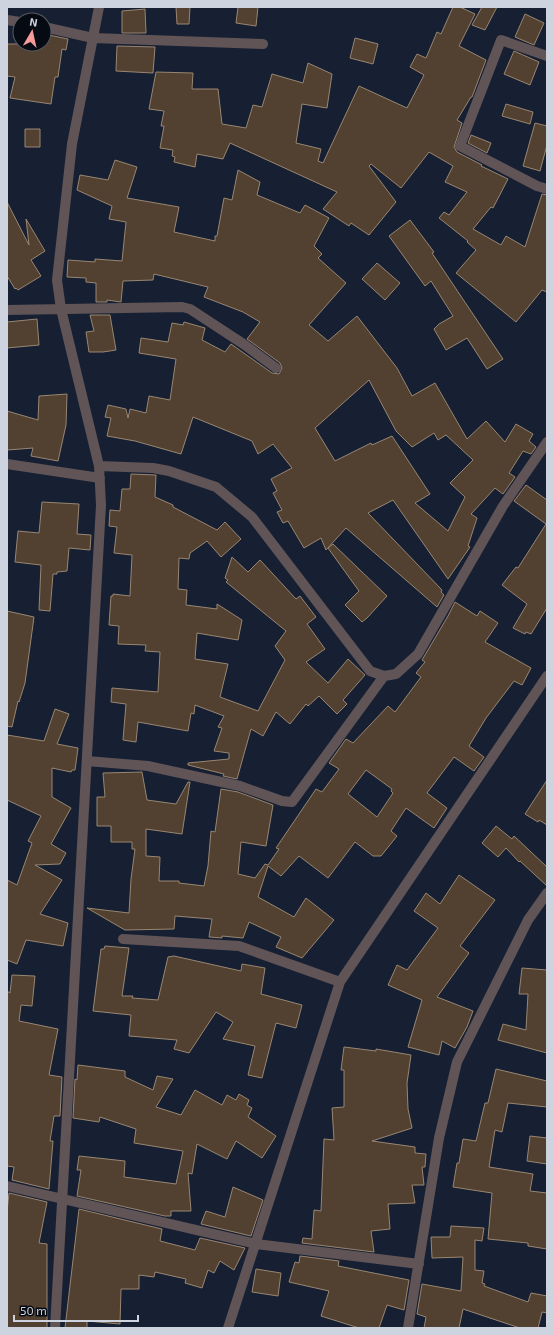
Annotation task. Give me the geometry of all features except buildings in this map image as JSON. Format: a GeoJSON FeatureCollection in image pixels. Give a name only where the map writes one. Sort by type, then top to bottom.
{"type":"FeatureCollection","features":[{"type":"Feature","properties":{"kind":"street"},"geometry":{"type":"LineString","coordinates":[[55,1328],[101,505],[99,466],[61,309],[57,280],[72,144],[99,7]]}},
{"type":"Feature","properties":{"kind":"street"},"geometry":{"type":"LineString","coordinates":[[52,29],[93,38],[263,44]]}},
{"type":"Feature","properties":{"kind":"street"},"geometry":{"type":"LineString","coordinates":[[547,56],[501,40],[460,146],[537,186],[547,189]]}},
{"type":"Feature","properties":{"kind":"street"},"geometry":{"type":"LineString","coordinates":[[7,310],[182,307],[190,310],[246,345],[276,368]]}},
{"type":"Feature","properties":{"kind":"street"},"geometry":{"type":"LineString","coordinates":[[99,466],[152,468],[163,470],[216,487],[252,517],[370,671],[384,676],[396,674],[418,654],[503,506],[547,442]]}},
{"type":"Feature","properties":{"kind":"street"},"geometry":{"type":"LineString","coordinates":[[7,464],[100,478]]}},
{"type":"Feature","properties":{"kind":"street"},"geometry":{"type":"LineString","coordinates":[[86,761],[148,766],[240,786],[282,801],[292,802],[384,676]]}},
{"type":"Feature","properties":{"kind":"street"},"geometry":{"type":"LineString","coordinates":[[228,1328],[340,982],[547,676]]}},
{"type":"Feature","properties":{"kind":"street"},"geometry":{"type":"LineString","coordinates":[[408,1328],[439,1138],[457,1062],[528,920],[547,893]]}},
{"type":"Feature","properties":{"kind":"street"},"geometry":{"type":"LineString","coordinates":[[123,939],[239,946],[340,982]]}},
{"type":"Feature","properties":{"kind":"street"},"geometry":{"type":"LineString","coordinates":[[7,1186],[256,1244],[419,1264]]}}]}
